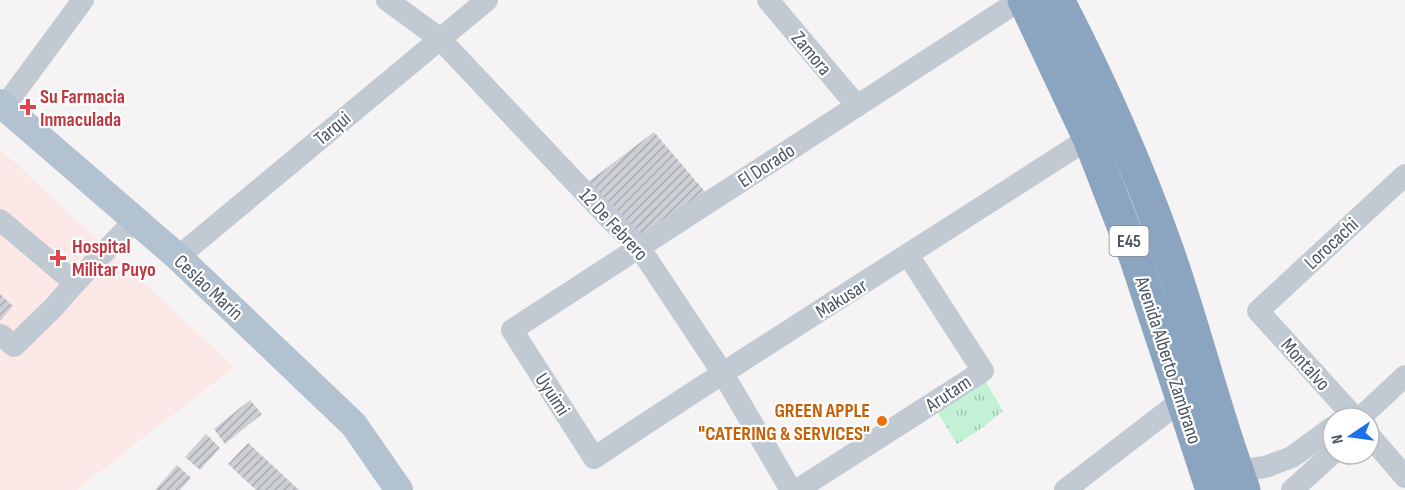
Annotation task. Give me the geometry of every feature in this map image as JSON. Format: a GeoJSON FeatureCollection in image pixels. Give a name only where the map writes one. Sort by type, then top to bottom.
{"type":"FeatureCollection","features":[{"type":"Feature","properties":{"kind":"highway","name":"Avenida Alberto Zambrano"},"geometry":{"type":"LineString","coordinates":[[1022,0],[1089,138],[1136,259],[1182,400],[1231,484]]}},
{"type":"Feature","properties":{"kind":"highway","name":"Avenida Alberto Zambrano"},"geometry":{"type":"LineString","coordinates":[[1058,0],[1079,41],[1132,162],[1166,247],[1231,484]]}},
{"type":"Feature","properties":{"kind":"main road","name":"Ceslao Marín"},"geometry":{"type":"LineString","coordinates":[[2,105],[178,257],[354,425],[399,490]]}},
{"type":"Feature","properties":{"kind":"street"},"geometry":{"type":"LineString","coordinates":[[2,105],[83,0]]}},
{"type":"Feature","properties":{"kind":"street","name":"12 De Febrero"},"geometry":{"type":"LineString","coordinates":[[387,0],[439,38],[639,247],[722,372],[791,490]]}},
{"type":"Feature","properties":{"kind":"street","name":"Tarqui"},"geometry":{"type":"LineString","coordinates":[[178,257],[487,0]]}},
{"type":"Feature","properties":{"kind":"street","name":"Zamora"},"geometry":{"type":"LineString","coordinates":[[768,0],[857,106]]}},
{"type":"Feature","properties":{"kind":"street","name":"El Dorado"},"geometry":{"type":"LineString","coordinates":[[512,330],[1022,0]]}},
{"type":"Feature","properties":{"kind":"street","name":"Makusar"},"geometry":{"type":"LineString","coordinates":[[594,458],[722,372],[1089,138]]}},
{"type":"Feature","properties":{"kind":"street","name":"Lorocachi"},"geometry":{"type":"LineString","coordinates":[[1258,311],[1405,175]]}},
{"type":"Feature","properties":{"kind":"street"},"geometry":{"type":"LineString","coordinates":[[0,220],[75,283]]}},
{"type":"Feature","properties":{"kind":"street"},"geometry":{"type":"LineString","coordinates":[[1,335],[14,346],[53,308],[135,220]]}},
{"type":"Feature","properties":{"kind":"street","name":"Arutam"},"geometry":{"type":"LineString","coordinates":[[797,490],[983,371],[908,255]]}},
{"type":"Feature","properties":{"kind":"street","name":"Montalvo"},"geometry":{"type":"LineString","coordinates":[[1258,311],[1344,406]]}},
{"type":"Feature","properties":{"kind":"street","name":"Uyuimi"},"geometry":{"type":"LineString","coordinates":[[512,330],[594,458]]}},
{"type":"Feature","properties":{"kind":"street"},"geometry":{"type":"LineString","coordinates":[[1373,406],[1405,376]]}},
{"type":"Feature","properties":{"kind":"street"},"geometry":{"type":"LineString","coordinates":[[1065,490],[1182,400]]}},
{"type":"Feature","properties":{"kind":"street"},"geometry":{"type":"LineString","coordinates":[[1231,484],[1292,457],[1321,436]]}},
{"type":"Feature","properties":{"kind":"street"},"geometry":{"type":"LineString","coordinates":[[1381,449],[1405,477]]}},
{"type":"Feature","properties":{"kind":"street"},"geometry":{"type":"LineString","coordinates":[[1292,490],[1321,464]]}},
{"type":"Feature","properties":{"kind":"shaded area","name":"Hospital Militar Puyo"},"geometry":{"type":"Polygon","coordinates":[[[0,149],[234,367],[76,490],[0,490],[0,149]]]}},
{"type":"Feature","properties":{"kind":"green space"},"geometry":{"type":"Polygon","coordinates":[[[984,379],[1003,411],[957,444],[938,413],[984,379]]]}},
{"type":"Feature","properties":{"kind":"building"},"geometry":{"type":"Polygon","coordinates":[[[654,132],[712,200],[639,237],[588,182],[654,132]]]}},
{"type":"Feature","properties":{"kind":"building"},"geometry":{"type":"Polygon","coordinates":[[[0,294],[13,306],[0,321],[0,294]]]}},
{"type":"Feature","properties":{"kind":"building"},"geometry":{"type":"Polygon","coordinates":[[[250,400],[262,414],[225,444],[214,429],[250,400]]]}},
{"type":"Feature","properties":{"kind":"building"},"geometry":{"type":"Polygon","coordinates":[[[206,434],[220,448],[200,470],[185,457],[206,434]]]}},
{"type":"Feature","properties":{"kind":"building"},"geometry":{"type":"Polygon","coordinates":[[[248,443],[299,490],[256,490],[228,464],[248,443]]]}},
{"type":"Feature","properties":{"kind":"building"},"geometry":{"type":"Polygon","coordinates":[[[177,465],[191,478],[180,490],[155,490],[177,465]]]}},
{"type":"Feature","properties":{"kind":"place","name":"Su Farmacia Inmaculada"},"geometry":{"type":"Point","coordinates":[28,107]}},
{"type":"Feature","properties":{"kind":"place","name":"Hospital Militar Puyo"},"geometry":{"type":"Point","coordinates":[58,258]}},
{"type":"Feature","properties":{"kind":"place","name":"GREEN APPLE \"CATERING & SERVICES\""},"geometry":{"type":"Point","coordinates":[882,421]}}]}
